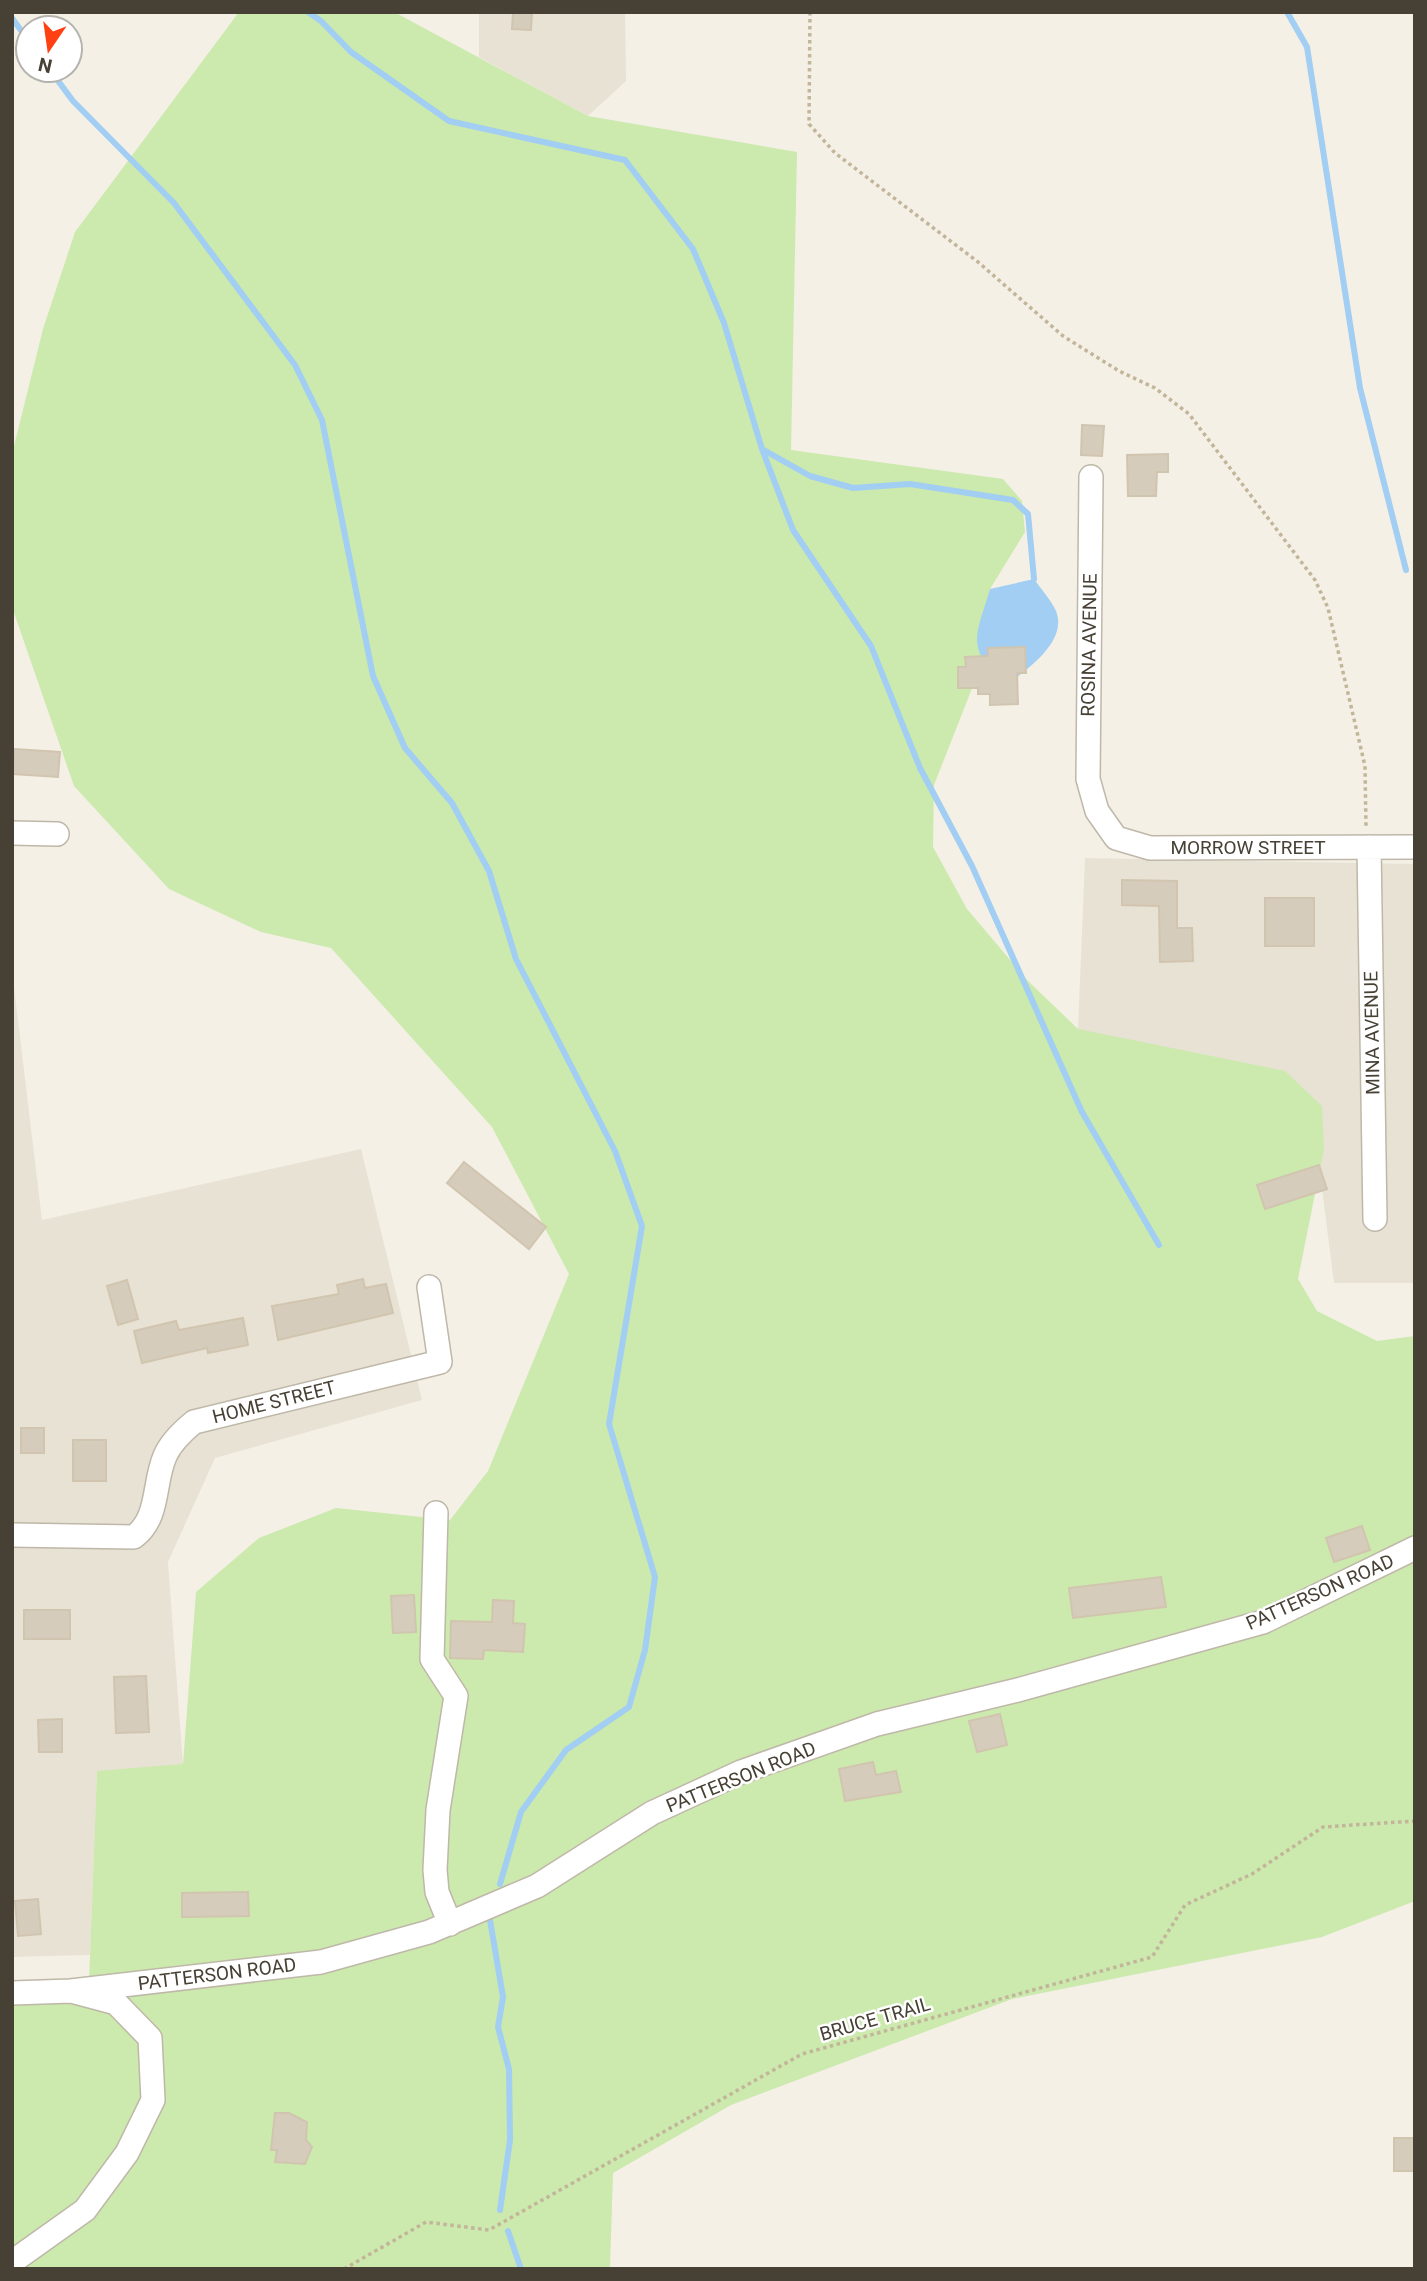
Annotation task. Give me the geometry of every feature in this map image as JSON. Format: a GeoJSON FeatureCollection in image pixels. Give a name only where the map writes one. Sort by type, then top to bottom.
{"type":"FeatureCollection","features":[{"type":"Feature","properties":{"kind":"street","name":"ROSINA AVENUE"},"geometry":{"type":"LineString","coordinates":[[1091,477],[1087,779],[1097,811]]}},
{"type":"Feature","properties":{"kind":"street","name":"MORROW STREET"},"geometry":{"type":"LineString","coordinates":[[1097,811],[1116,838],[1150,848],[1415,847]]}},
{"type":"Feature","properties":{"kind":"street"},"geometry":{"type":"LineString","coordinates":[[12,833],[57,834]]}},
{"type":"Feature","properties":{"kind":"street","name":"MINA AVENUE"},"geometry":{"type":"LineString","coordinates":[[1369,847],[1376,1219]]}},
{"type":"Feature","properties":{"kind":"street","name":"HOME STREET"},"geometry":{"type":"LineString","coordinates":[[12,1535],[134,1537],[144,1529],[152,1512],[165,1455],[179,1435],[194,1422],[440,1362],[429,1287]]}},
{"type":"Feature","properties":{"kind":"street"},"geometry":{"type":"LineString","coordinates":[[436,1513],[432,1660],[456,1696],[438,1810],[435,1870],[437,1892],[450,1924]]}},
{"type":"Feature","properties":{"kind":"street","name":"PATTERSON ROAD"},"geometry":{"type":"LineString","coordinates":[[71,1991],[321,1962],[450,1924],[537,1886],[652,1813],[741,1772],[877,1724],[1018,1690],[1263,1622],[1415,1548]]}},
{"type":"Feature","properties":{"kind":"street"},"geometry":{"type":"LineString","coordinates":[[12,1993],[71,1991],[116,2003],[150,2038],[153,2100],[127,2153],[85,2210],[26,2255],[12,2262]]}},
{"type":"Feature","properties":{"kind":"path"},"geometry":{"type":"LineString","coordinates":[[810,12],[809,124],[817,134],[835,153],[978,262],[1063,336],[1119,371],[1155,388],[1189,414],[1315,580],[1328,608],[1365,766],[1369,847]]}},
{"type":"Feature","properties":{"kind":"path","name":"BRUCE TRAIL"},"geometry":{"type":"LineString","coordinates":[[344,2269],[426,2222],[489,2230],[802,2054],[1152,1957],[1185,1905],[1252,1874],[1323,1827],[1415,1821]]}},
{"type":"Feature","properties":{"kind":"shaded area"},"geometry":{"type":"Polygon","coordinates":[[[479,12],[625,12],[626,81],[588,116],[479,57],[479,12]]]}},
{"type":"Feature","properties":{"kind":"shaded area"},"geometry":{"type":"Polygon","coordinates":[[[1085,858],[1415,864],[1415,1283],[1334,1283],[1319,1165],[1078,1029],[1085,858]]]}},
{"type":"Feature","properties":{"kind":"shaded area"},"geometry":{"type":"Polygon","coordinates":[[[12,970],[42,1220],[361,1149],[422,1400],[215,1458],[168,1562],[183,1765],[97,1772],[90,1955],[12,1957],[12,970]]]}},
{"type":"Feature","properties":{"kind":"green space"},"geometry":{"type":"Polygon","coordinates":[[[239,12],[394,12],[588,116],[797,152],[791,450],[1003,479],[1022,501],[1025,532],[990,589],[982,663],[934,785],[933,847],[967,909],[1028,981],[1078,1029],[1285,1071],[1322,1106],[1324,1149],[1298,1279],[1317,1311],[1377,1341],[1415,1336],[1415,1901],[1322,1937],[1012,1999],[731,2105],[613,2173],[610,2269],[12,2269],[12,1992],[89,1982],[97,1771],[183,1764],[196,1592],[259,1538],[336,1508],[450,1520],[488,1471],[569,1274],[492,1127],[331,948],[261,932],[169,889],[74,786],[12,607],[12,454],[43,329],[75,232],[239,12]]]}},
{"type":"Feature","properties":{"kind":"water"},"geometry":{"type":"Polygon","coordinates":[[[1034,579],[1056,611],[1056,633],[1044,654],[1007,685],[979,652],[977,642],[980,620],[990,589],[1034,579]]]}},
{"type":"Feature","properties":{"kind":"building"},"geometry":{"type":"Polygon","coordinates":[[[513,12],[532,12],[531,30],[512,29],[513,12]]]}},
{"type":"Feature","properties":{"kind":"building"},"geometry":{"type":"Polygon","coordinates":[[[1082,425],[1104,426],[1102,456],[1081,455],[1082,425]]]}},
{"type":"Feature","properties":{"kind":"building"},"geometry":{"type":"Polygon","coordinates":[[[1168,454],[1168,472],[1157,472],[1156,496],[1128,496],[1127,455],[1168,454]]]}},
{"type":"Feature","properties":{"kind":"building"},"geometry":{"type":"Polygon","coordinates":[[[1025,647],[1026,673],[1017,673],[1018,704],[990,705],[990,694],[978,694],[978,688],[958,688],[958,667],[966,667],[965,657],[988,656],[988,648],[1025,647]]]}},
{"type":"Feature","properties":{"kind":"building"},"geometry":{"type":"Polygon","coordinates":[[[14,749],[60,752],[58,777],[13,774],[14,749]]]}},
{"type":"Feature","properties":{"kind":"building"},"geometry":{"type":"Polygon","coordinates":[[[1122,880],[1177,881],[1177,928],[1192,928],[1193,961],[1160,962],[1159,906],[1122,905],[1122,880]]]}},
{"type":"Feature","properties":{"kind":"building"},"geometry":{"type":"Polygon","coordinates":[[[1265,898],[1314,898],[1314,946],[1265,946],[1265,898]]]}},
{"type":"Feature","properties":{"kind":"building"},"geometry":{"type":"Polygon","coordinates":[[[464,1162],[546,1227],[529,1249],[447,1183],[464,1162]]]}},
{"type":"Feature","properties":{"kind":"building"},"geometry":{"type":"Polygon","coordinates":[[[1319,1165],[1327,1189],[1265,1209],[1257,1185],[1319,1165]]]}},
{"type":"Feature","properties":{"kind":"building"},"geometry":{"type":"Polygon","coordinates":[[[363,1279],[365,1288],[386,1284],[393,1313],[278,1340],[272,1306],[339,1294],[337,1285],[363,1279]]]}},
{"type":"Feature","properties":{"kind":"building"},"geometry":{"type":"Polygon","coordinates":[[[127,1280],[138,1319],[118,1325],[107,1286],[127,1280]]]}},
{"type":"Feature","properties":{"kind":"building"},"geometry":{"type":"Polygon","coordinates":[[[243,1318],[248,1345],[208,1353],[207,1348],[142,1363],[134,1331],[176,1321],[179,1330],[243,1318]]]}},
{"type":"Feature","properties":{"kind":"building"},"geometry":{"type":"Polygon","coordinates":[[[21,1428],[44,1428],[44,1453],[21,1453],[21,1428]]]}},
{"type":"Feature","properties":{"kind":"building"},"geometry":{"type":"Polygon","coordinates":[[[73,1440],[106,1440],[106,1481],[73,1481],[73,1440]]]}},
{"type":"Feature","properties":{"kind":"building"},"geometry":{"type":"Polygon","coordinates":[[[1362,1526],[1370,1550],[1334,1562],[1326,1538],[1362,1526]]]}},
{"type":"Feature","properties":{"kind":"building"},"geometry":{"type":"Polygon","coordinates":[[[1161,1577],[1166,1607],[1073,1618],[1069,1588],[1161,1577]]]}},
{"type":"Feature","properties":{"kind":"building"},"geometry":{"type":"Polygon","coordinates":[[[414,1595],[416,1632],[393,1633],[391,1596],[414,1595]]]}},
{"type":"Feature","properties":{"kind":"building"},"geometry":{"type":"Polygon","coordinates":[[[493,1600],[514,1601],[513,1623],[525,1624],[523,1652],[484,1650],[483,1659],[450,1658],[451,1621],[492,1622],[493,1600]]]}},
{"type":"Feature","properties":{"kind":"building"},"geometry":{"type":"Polygon","coordinates":[[[24,1610],[70,1610],[70,1639],[24,1639],[24,1610]]]}},
{"type":"Feature","properties":{"kind":"building"},"geometry":{"type":"Polygon","coordinates":[[[146,1676],[149,1732],[116,1733],[114,1677],[146,1676]]]}},
{"type":"Feature","properties":{"kind":"building"},"geometry":{"type":"Polygon","coordinates":[[[1000,1714],[1007,1745],[977,1752],[969,1721],[1000,1714]]]}},
{"type":"Feature","properties":{"kind":"building"},"geometry":{"type":"Polygon","coordinates":[[[62,1719],[62,1752],[39,1752],[38,1720],[62,1719]]]}},
{"type":"Feature","properties":{"kind":"building"},"geometry":{"type":"Polygon","coordinates":[[[873,1762],[876,1775],[896,1771],[901,1792],[845,1801],[839,1769],[873,1762]]]}},
{"type":"Feature","properties":{"kind":"building"},"geometry":{"type":"Polygon","coordinates":[[[248,1892],[249,1916],[182,1917],[182,1893],[248,1892]]]}},
{"type":"Feature","properties":{"kind":"building"},"geometry":{"type":"Polygon","coordinates":[[[38,1899],[41,1934],[18,1936],[15,1901],[38,1899]]]}},
{"type":"Feature","properties":{"kind":"building"},"geometry":{"type":"Polygon","coordinates":[[[275,2113],[289,2113],[307,2122],[306,2140],[312,2147],[305,2164],[275,2162],[277,2150],[271,2150],[275,2113]]]}},
{"type":"Feature","properties":{"kind":"building"},"geometry":{"type":"Polygon","coordinates":[[[1394,2138],[1415,2138],[1415,2171],[1394,2171],[1394,2138]]]}},
{"type":"Feature","properties":{"kind":"waterway"},"geometry":{"type":"LineString","coordinates":[[308,12],[321,21],[351,52],[449,121],[625,160],[693,249],[724,323],[762,449],[793,530],[871,646],[920,768],[972,866],[1082,1112],[1159,1245]]}},
{"type":"Feature","properties":{"kind":"waterway"},"geometry":{"type":"LineString","coordinates":[[1287,12],[1307,47],[1360,388],[1406,570]]}},
{"type":"Feature","properties":{"kind":"waterway"},"geometry":{"type":"LineString","coordinates":[[60,84],[73,101],[174,203],[295,365],[322,420],[373,676],[405,748],[452,803],[489,871],[516,959],[615,1151],[642,1226],[609,1424],[655,1577],[645,1650],[629,1707],[566,1750],[521,1812],[500,1884]]}},
{"type":"Feature","properties":{"kind":"waterway"},"geometry":{"type":"LineString","coordinates":[[762,449],[810,476],[853,488],[910,484],[1013,500],[1028,514],[1034,579]]}},
{"type":"Feature","properties":{"kind":"waterway"},"geometry":{"type":"LineString","coordinates":[[490,1920],[503,1997],[498,2027],[509,2069],[510,2140],[500,2210]]}},
{"type":"Feature","properties":{"kind":"waterway"},"geometry":{"type":"LineString","coordinates":[[508,2231],[521,2269]]}}]}
